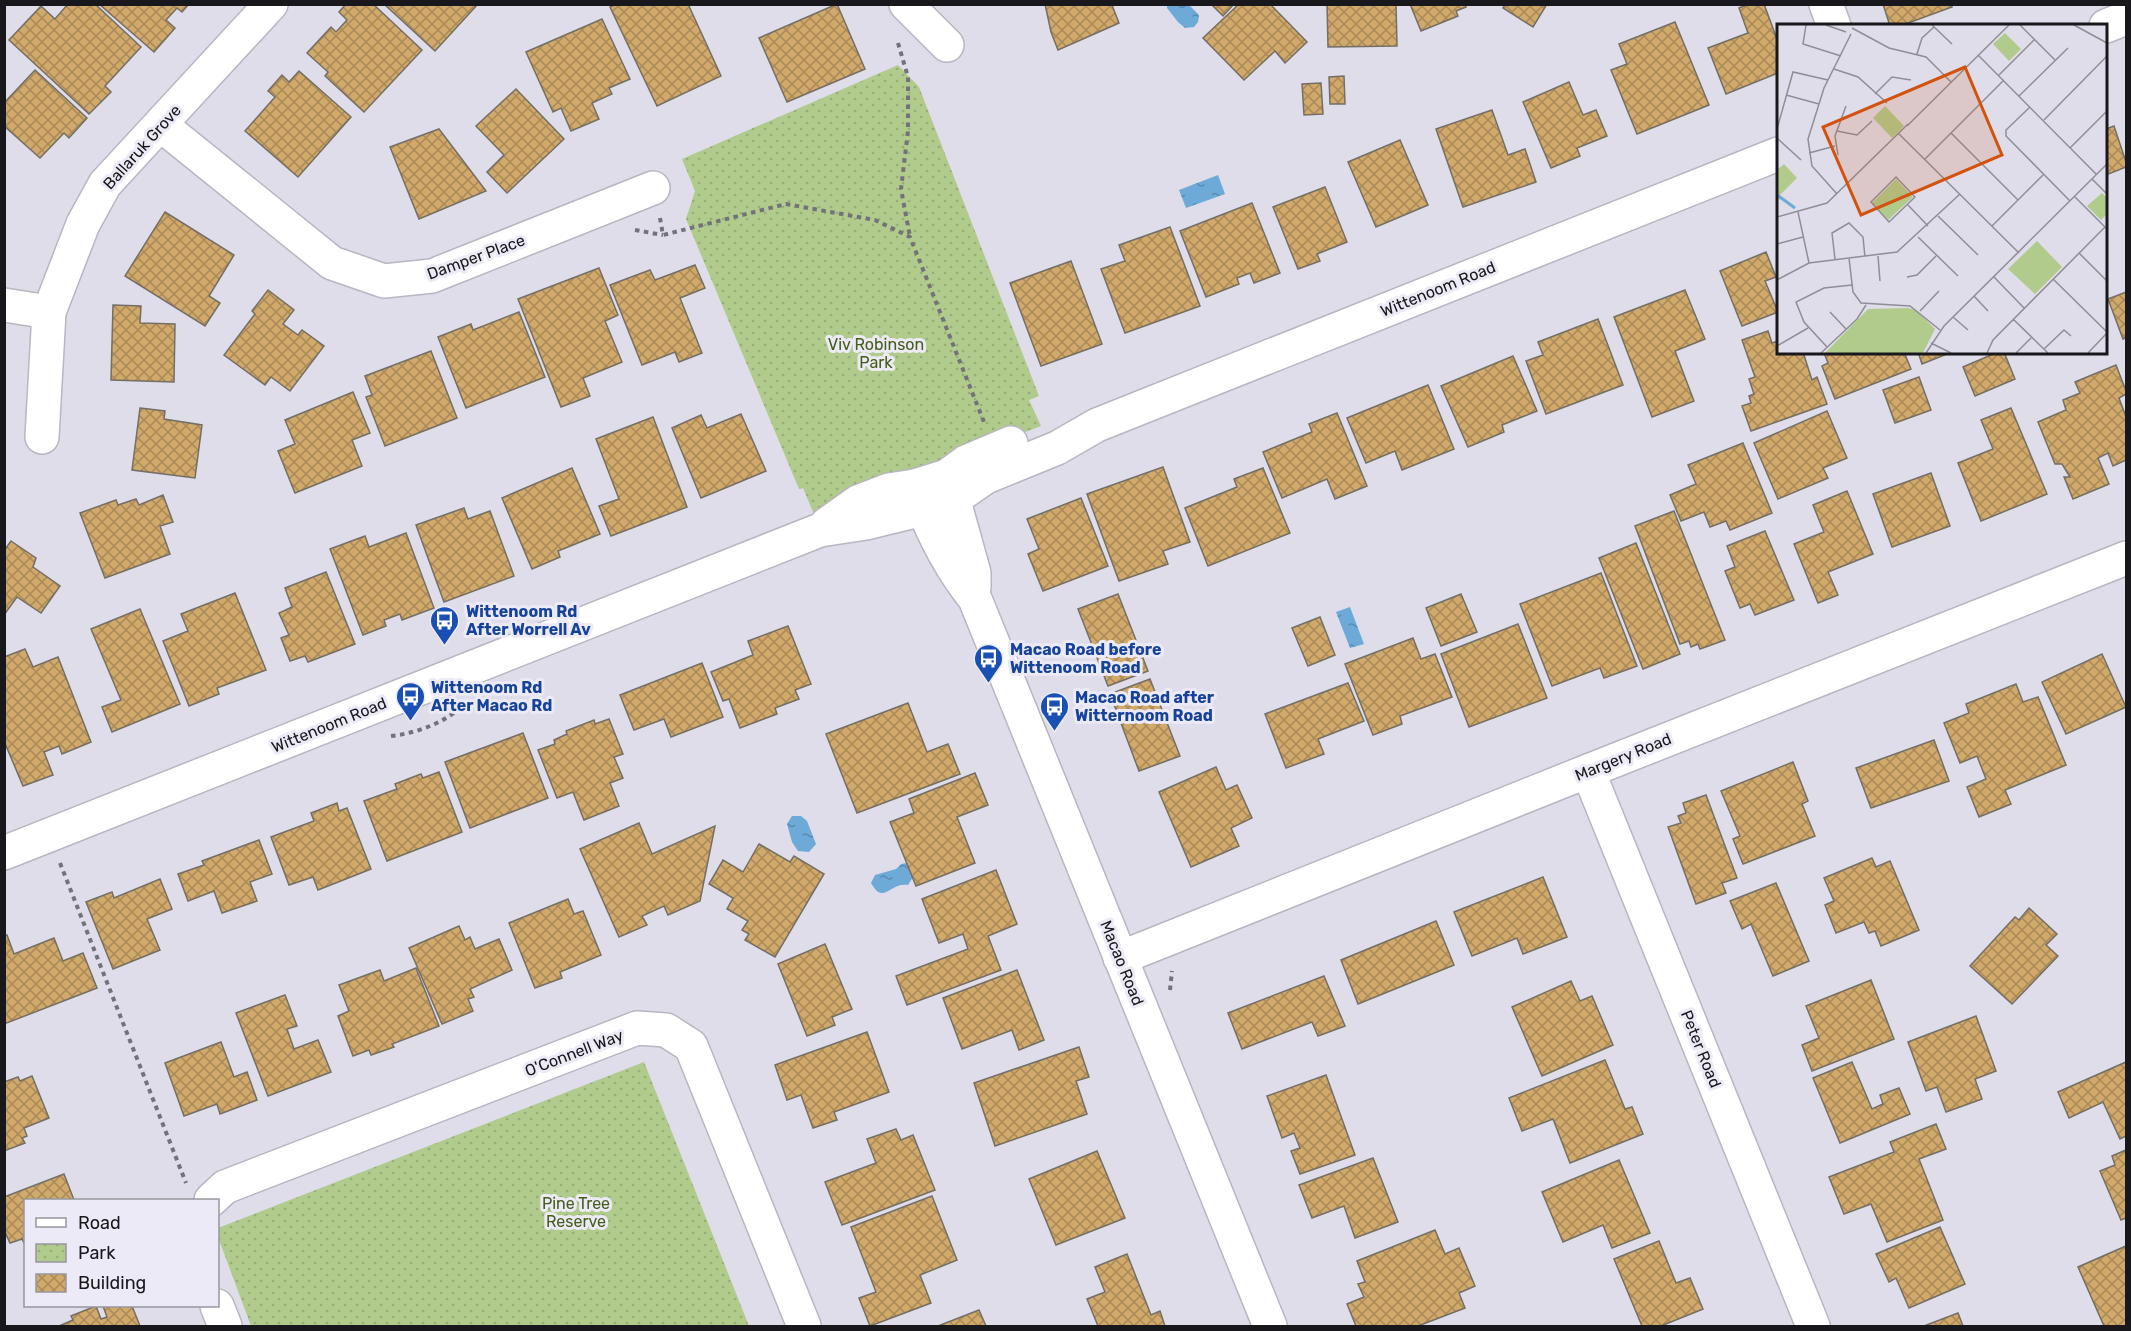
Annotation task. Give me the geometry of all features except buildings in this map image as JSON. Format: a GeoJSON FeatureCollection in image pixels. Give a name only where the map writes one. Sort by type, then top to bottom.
{"type":"FeatureCollection","features":[{"type":"Feature","properties":{"kind":"street","name":"Ballaruk Grove"},"geometry":{"type":"LineString","coordinates":[[42,437],[50,312],[83,224],[105,184],[271,4]]}},
{"type":"Feature","properties":{"kind":"street"},"geometry":{"type":"LineString","coordinates":[[906,4],[947,45]]}},
{"type":"Feature","properties":{"kind":"street"},"geometry":{"type":"LineString","coordinates":[[1826,4],[1833,24]]}},
{"type":"Feature","properties":{"kind":"street"},"geometry":{"type":"LineString","coordinates":[[2107,26],[2127,18]]}},
{"type":"Feature","properties":{"kind":"street","name":"Damper Place"},"geometry":{"type":"LineString","coordinates":[[161,125],[332,263],[384,281],[432,276],[653,188]]}},
{"type":"Feature","properties":{"kind":"street","name":"Wittenoom Road"},"geometry":{"type":"LineString","coordinates":[[4,853],[820,530],[858,502],[889,490],[919,498],[986,477],[1057,448],[1097,425],[1777,155]]}},
{"type":"Feature","properties":{"kind":"street"},"geometry":{"type":"LineString","coordinates":[[4,305],[50,312]]}},
{"type":"Feature","properties":{"kind":"street","name":"Wittenoom Road"},"geometry":{"type":"LineString","coordinates":[[950,487],[966,462],[995,449],[1049,429],[1097,425]]}},
{"type":"Feature","properties":{"kind":"street","name":"Macao Road"},"geometry":{"type":"LineString","coordinates":[[950,487],[974,573],[975,599]]}},
{"type":"Feature","properties":{"kind":"street","name":"Macao Road"},"geometry":{"type":"LineString","coordinates":[[919,498],[954,573],[975,599],[1270,1326]]}},
{"type":"Feature","properties":{"kind":"street","name":"Margery Road"},"geometry":{"type":"LineString","coordinates":[[1120,958],[2127,558]]}},
{"type":"Feature","properties":{"kind":"street","name":"Peter Road"},"geometry":{"type":"LineString","coordinates":[[1588,771],[1813,1326]]}},
{"type":"Feature","properties":{"kind":"street","name":"O'Connell Way"},"geometry":{"type":"LineString","coordinates":[[200,1195],[637,1028],[666,1030],[691,1046],[804,1326]]}},
{"type":"Feature","properties":{"kind":"street"},"geometry":{"type":"LineString","coordinates":[[218,1307],[225,1326]]}},
{"type":"Feature","properties":{"kind":"path"},"geometry":{"type":"LineString","coordinates":[[902,55],[908,77],[908,131],[901,189],[910,237],[995,449]]}},
{"type":"Feature","properties":{"kind":"path"},"geometry":{"type":"LineString","coordinates":[[653,188],[663,235]]}},
{"type":"Feature","properties":{"kind":"path"},"geometry":{"type":"LineString","coordinates":[[624,227],[646,234],[663,235],[786,204],[875,220],[910,237]]}},
{"type":"Feature","properties":{"kind":"path"},"geometry":{"type":"LineString","coordinates":[[50,835],[200,1195]]}},
{"type":"Feature","properties":{"kind":"green space","name":"Viv Robinson Park"},"geometry":{"type":"Polygon","coordinates":[[[898,65],[919,87],[1039,396],[1029,400],[1041,426],[813,512],[803,488],[799,489],[686,219],[695,191],[682,159],[898,65]]]}},
{"type":"Feature","properties":{"kind":"green space","name":"Pine Tree Reserve"},"geometry":{"type":"Polygon","coordinates":[[[644,1062],[749,1326],[251,1326],[219,1240],[219,1228],[644,1062]]]}},
{"type":"Feature","properties":{"kind":"water"},"geometry":{"type":"Polygon","coordinates":[[[1167,5],[1189,5],[1199,15],[1198,22],[1194,27],[1185,28],[1167,8],[1167,5]]]}},
{"type":"Feature","properties":{"kind":"water"},"geometry":{"type":"Polygon","coordinates":[[[1218,175],[1225,194],[1186,208],[1179,190],[1218,175]]]}},
{"type":"Feature","properties":{"kind":"water"},"geometry":{"type":"Polygon","coordinates":[[[1350,607],[1364,644],[1350,648],[1336,612],[1350,607]]]}},
{"type":"Feature","properties":{"kind":"water"},"geometry":{"type":"Polygon","coordinates":[[[792,816],[801,816],[807,821],[816,844],[809,852],[798,851],[792,842],[787,824],[792,816]]]}},
{"type":"Feature","properties":{"kind":"water"},"geometry":{"type":"Polygon","coordinates":[[[907,863],[913,877],[908,885],[901,885],[880,893],[871,883],[875,875],[907,863]]]}},
{"type":"Feature","properties":{"kind":"place","name":"Wittenoom Rd After Worrell Av"},"geometry":{"type":"Point","coordinates":[445,646]}},
{"type":"Feature","properties":{"kind":"place","name":"Macao Road before Wittenoom Road"},"geometry":{"type":"Point","coordinates":[989,684]}},
{"type":"Feature","properties":{"kind":"place","name":"Wittenoom Rd After Macao Rd"},"geometry":{"type":"Point","coordinates":[410,722]}},
{"type":"Feature","properties":{"kind":"place","name":"Macao Road after Witternoom Road"},"geometry":{"type":"Point","coordinates":[1054,732]}}]}
